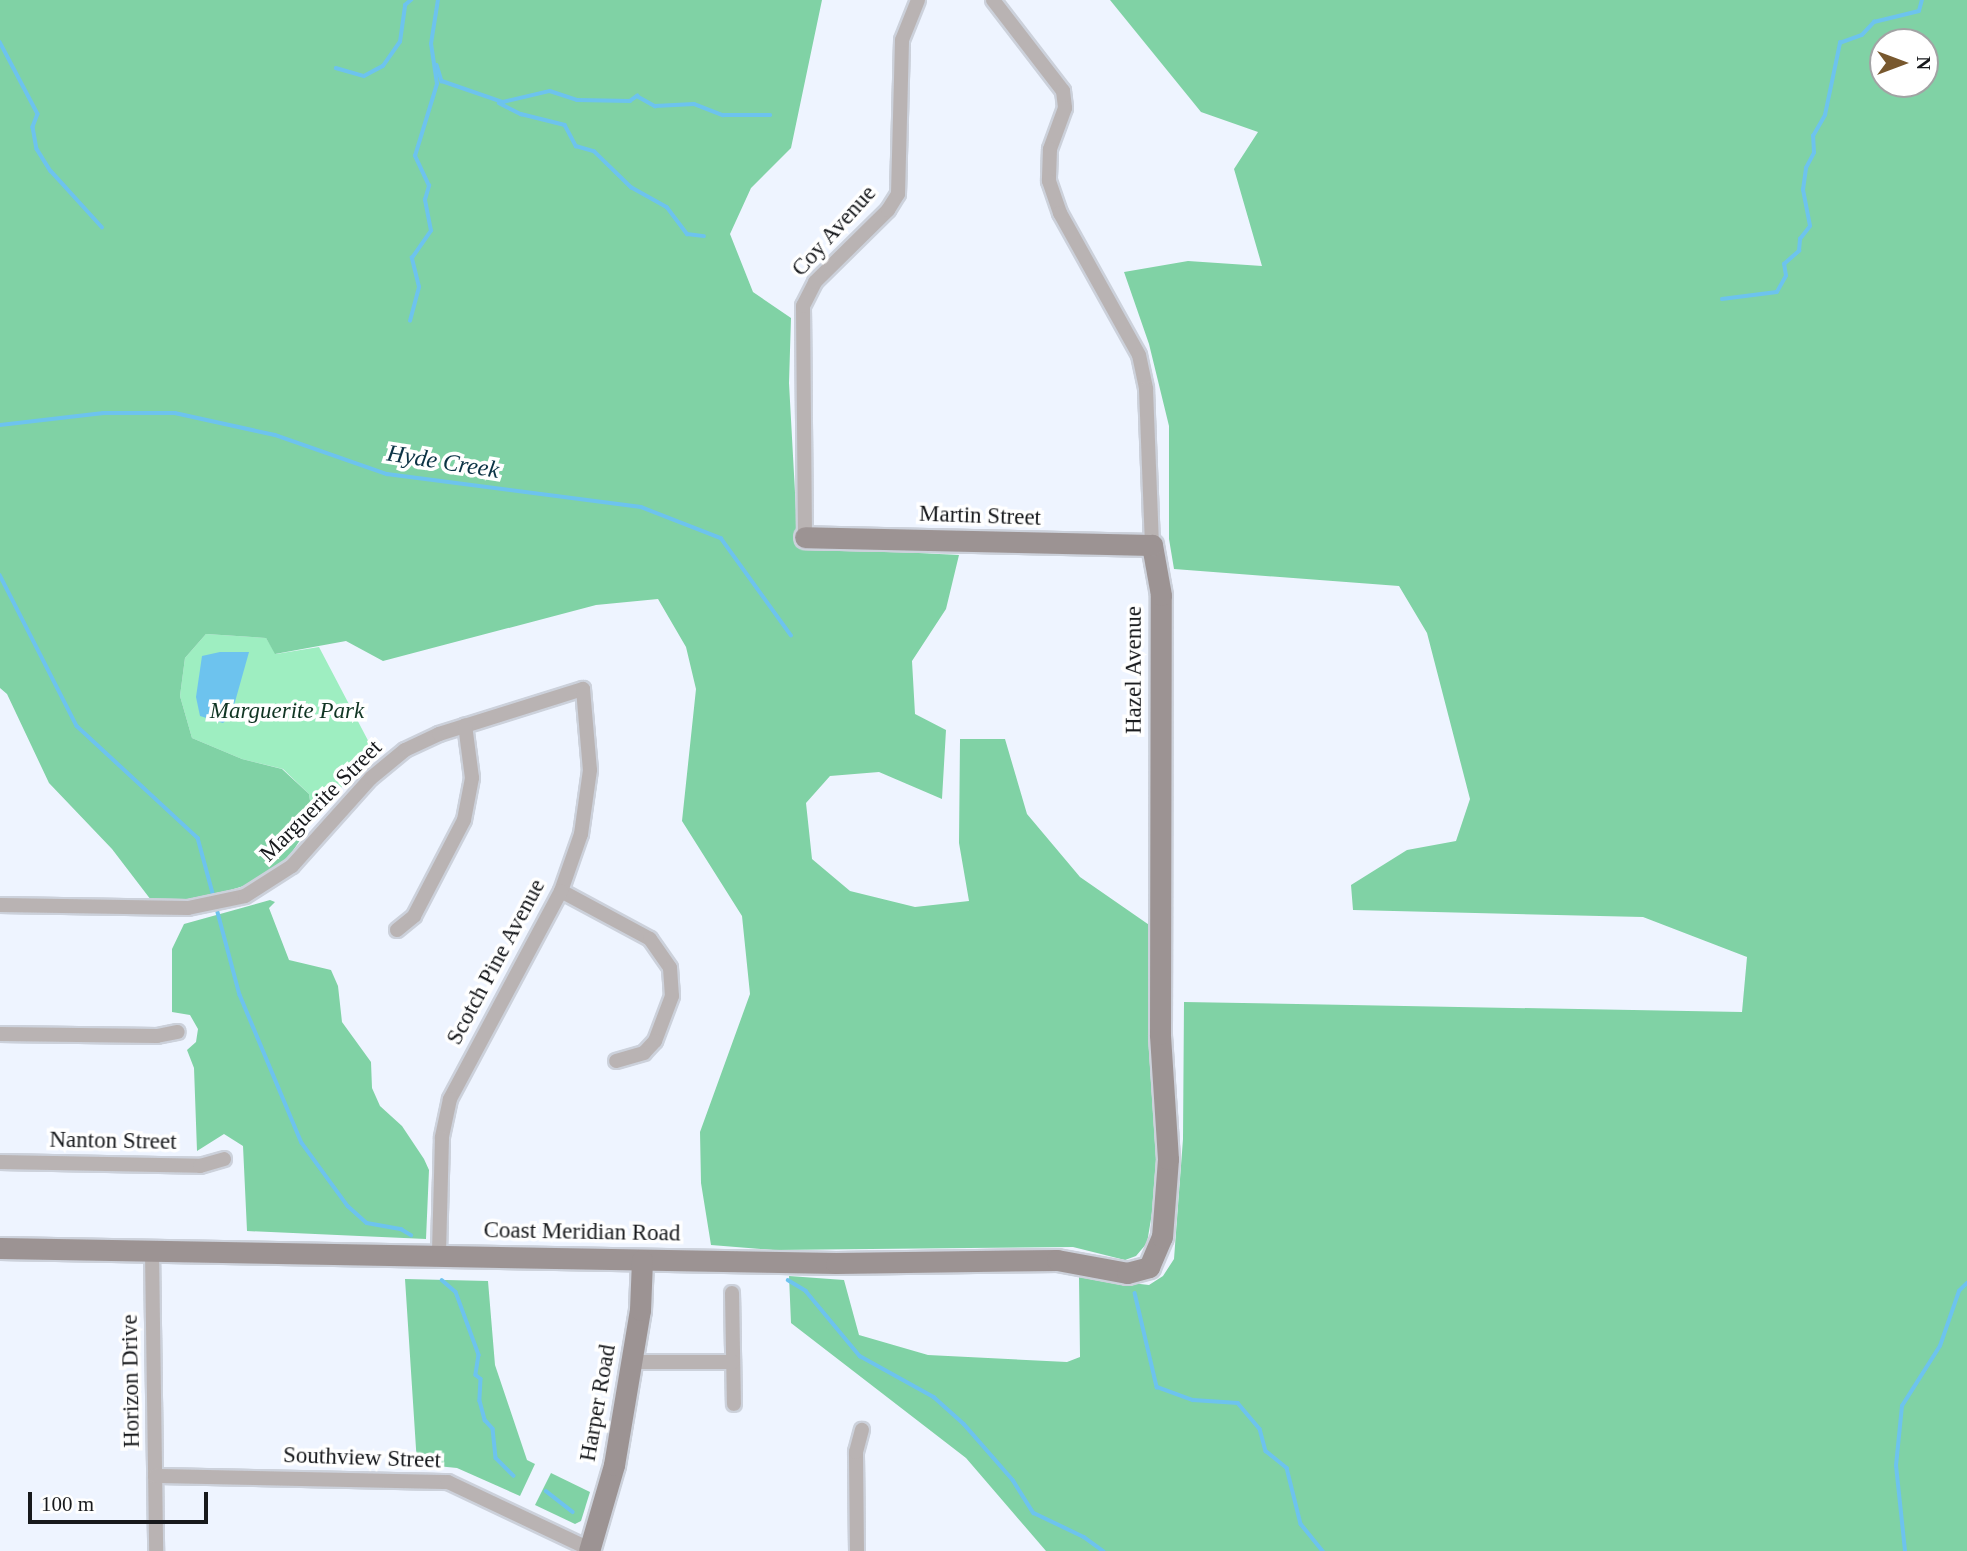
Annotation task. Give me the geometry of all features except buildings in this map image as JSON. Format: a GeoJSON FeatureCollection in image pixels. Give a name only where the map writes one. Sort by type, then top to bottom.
{"type":"FeatureCollection","features":[{"type":"Feature","properties":{"kind":"street","name":"Coy Avenue"},"geometry":{"type":"LineString","coordinates":[[805,537],[803,306],[815,282],[888,210],[898,194],[902,40],[918,0]]}},
{"type":"Feature","properties":{"kind":"street","name":"Hazel Avenue"},"geometry":{"type":"LineString","coordinates":[[993,0],[1061,86],[1065,108],[1051,149],[1049,181],[1060,213],[1139,355],[1146,388],[1153,545],[1161,595],[1160,1034],[1168,1159],[1164,1228],[1156,1258]]}},
{"type":"Feature","properties":{"kind":"street","name":"Martin Street"},"geometry":{"type":"LineString","coordinates":[[805,537],[1153,545]]}},
{"type":"Feature","properties":{"kind":"street","name":"Marguerite Street"},"geometry":{"type":"LineString","coordinates":[[0,905],[200,907],[248,894],[298,861],[383,766],[427,739],[583,688]]}},
{"type":"Feature","properties":{"kind":"street","name":"Scotch Pine Avenue"},"geometry":{"type":"LineString","coordinates":[[439,1256],[442,1138],[450,1099],[561,891],[578,846],[588,797],[583,688]]}},
{"type":"Feature","properties":{"kind":"street"},"geometry":{"type":"LineString","coordinates":[[397,930],[414,916],[464,820],[472,778],[465,725]]}},
{"type":"Feature","properties":{"kind":"street"},"geometry":{"type":"LineString","coordinates":[[561,891],[650,939],[670,968],[672,996],[655,1041],[646,1052],[616,1061]]}},
{"type":"Feature","properties":{"kind":"street"},"geometry":{"type":"LineString","coordinates":[[0,1034],[157,1036],[178,1032]]}},
{"type":"Feature","properties":{"kind":"street","name":"Nanton Street"},"geometry":{"type":"LineString","coordinates":[[0,1163],[204,1166],[225,1159]]}},
{"type":"Feature","properties":{"kind":"street","name":"Coast Meridian Road"},"geometry":{"type":"LineString","coordinates":[[0,1248],[642,1260],[1057,1260],[1131,1273],[1145,1270],[1156,1258]]}},
{"type":"Feature","properties":{"kind":"street","name":"Horizon Drive"},"geometry":{"type":"LineString","coordinates":[[152,1252],[156,1551]]}},
{"type":"Feature","properties":{"kind":"street","name":"Harper Road"},"geometry":{"type":"LineString","coordinates":[[591,1550],[614,1465],[633,1362],[642,1260]]}},
{"type":"Feature","properties":{"kind":"street"},"geometry":{"type":"LineString","coordinates":[[732,1293],[733,1404]]}},
{"type":"Feature","properties":{"kind":"street"},"geometry":{"type":"LineString","coordinates":[[633,1362],[733,1362]]}},
{"type":"Feature","properties":{"kind":"street"},"geometry":{"type":"LineString","coordinates":[[857,1551],[856,1452],[862,1430]]}},
{"type":"Feature","properties":{"kind":"street","name":"Southview Street"},"geometry":{"type":"LineString","coordinates":[[155,1476],[448,1482],[591,1550]]}},
{"type":"Feature","properties":{"kind":"green space"},"geometry":{"type":"Polygon","coordinates":[[[0,0],[822,0],[791,148],[751,188],[730,234],[753,292],[791,318],[789,383],[798,547],[959,555],[946,609],[912,661],[915,714],[946,730],[942,799],[879,772],[830,776],[806,803],[812,859],[850,891],[915,907],[969,901],[959,843],[960,739],[1005,739],[1027,814],[1080,877],[1155,929],[1154,1106],[1162,1153],[1147,1243],[1136,1256],[1125,1260],[1073,1247],[773,1250],[711,1245],[701,1183],[700,1132],[750,994],[742,916],[682,821],[696,689],[686,647],[658,599],[596,605],[383,661],[346,641],[275,654],[266,638],[206,634],[185,658],[180,696],[192,738],[242,759],[282,769],[309,794],[313,821],[288,858],[250,884],[182,905],[151,900],[112,849],[49,783],[7,694],[0,688],[0,0]]]}},
{"type":"Feature","properties":{"kind":"green space"},"geometry":{"type":"Polygon","coordinates":[[[1110,0],[1967,0],[1967,1551],[1046,1551],[966,1458],[791,1323],[789,1276],[844,1280],[859,1335],[928,1355],[1067,1362],[1080,1357],[1079,1277],[1149,1285],[1163,1276],[1174,1259],[1183,1139],[1184,1002],[1742,1012],[1747,957],[1643,917],[1353,910],[1351,885],[1407,850],[1456,841],[1470,799],[1427,633],[1399,586],[1174,569],[1169,539],[1169,426],[1149,344],[1124,272],[1188,261],[1262,266],[1234,169],[1258,132],[1201,112],[1110,0]]]}},
{"type":"Feature","properties":{"kind":"green space","name":"Marguerite Park"},"geometry":{"type":"Polygon","coordinates":[[[206,634],[266,638],[276,654],[319,647],[373,750],[313,821],[309,794],[283,769],[242,759],[192,738],[180,696],[185,658],[206,634]]]}},
{"type":"Feature","properties":{"kind":"green space"},"geometry":{"type":"Polygon","coordinates":[[[270,900],[275,902],[269,908],[289,960],[331,970],[338,986],[342,1022],[371,1062],[372,1088],[380,1106],[402,1126],[424,1159],[429,1170],[426,1239],[247,1231],[243,1146],[224,1134],[197,1151],[194,1068],[187,1050],[196,1042],[198,1029],[190,1015],[172,1012],[172,949],[184,924],[270,900]]]}},
{"type":"Feature","properties":{"kind":"green space"},"geometry":{"type":"Polygon","coordinates":[[[405,1279],[488,1281],[495,1365],[527,1460],[535,1464],[520,1496],[457,1468],[417,1464],[405,1279]]]}},
{"type":"Feature","properties":{"kind":"green space"},"geometry":{"type":"Polygon","coordinates":[[[551,1473],[590,1492],[581,1521],[575,1524],[535,1505],[551,1473]]]}},
{"type":"Feature","properties":{"kind":"water"},"geometry":{"type":"Polygon","coordinates":[[[220,652],[249,652],[231,716],[223,723],[200,716],[196,697],[202,656],[220,652]]]}},
{"type":"Feature","properties":{"kind":"waterway"},"geometry":{"type":"LineString","coordinates":[[336,68],[364,76],[383,66],[400,42],[405,5],[411,0]]}},
{"type":"Feature","properties":{"kind":"waterway"},"geometry":{"type":"LineString","coordinates":[[410,321],[419,287],[412,258],[431,231],[425,200],[429,186],[415,156],[437,84],[431,44],[438,0]]}},
{"type":"Feature","properties":{"kind":"waterway"},"geometry":{"type":"LineString","coordinates":[[1722,299],[1777,292],[1786,276],[1784,264],[1799,251],[1800,239],[1810,226],[1803,190],[1806,168],[1814,153],[1813,136],[1825,115],[1840,43],[1862,35],[1874,22],[1919,11],[1922,0]]}},
{"type":"Feature","properties":{"kind":"waterway"},"geometry":{"type":"LineString","coordinates":[[0,42],[38,114],[33,127],[37,149],[51,171],[102,227]]}},
{"type":"Feature","properties":{"kind":"waterway"},"geometry":{"type":"LineString","coordinates":[[437,65],[442,81],[503,102],[550,91],[577,100],[630,101],[637,96],[655,106],[694,104],[723,115],[770,115]]}},
{"type":"Feature","properties":{"kind":"waterway"},"geometry":{"type":"LineString","coordinates":[[499,103],[521,114],[565,125],[576,146],[594,151],[631,187],[667,207],[687,234],[704,236]]}},
{"type":"Feature","properties":{"kind":"waterway","name":"Hyde Creek"},"geometry":{"type":"LineString","coordinates":[[0,425],[103,413],[175,413],[275,435],[387,474],[641,507],[721,538],[791,635]]}},
{"type":"Feature","properties":{"kind":"waterway"},"geometry":{"type":"LineString","coordinates":[[0,575],[77,726],[198,838],[214,897]]}},
{"type":"Feature","properties":{"kind":"waterway"},"geometry":{"type":"LineString","coordinates":[[216,905],[240,995],[302,1143],[348,1206],[367,1223],[401,1229],[411,1235]]}},
{"type":"Feature","properties":{"kind":"waterway"},"geometry":{"type":"LineString","coordinates":[[442,1280],[456,1292],[479,1355],[476,1375],[481,1379],[480,1401],[485,1420],[493,1429],[496,1458],[514,1476]]}},
{"type":"Feature","properties":{"kind":"waterway"},"geometry":{"type":"LineString","coordinates":[[788,1280],[806,1291],[860,1356],[934,1397],[964,1424],[1013,1480],[1034,1513],[1084,1537],[1103,1551]]}},
{"type":"Feature","properties":{"kind":"waterway"},"geometry":{"type":"LineString","coordinates":[[1905,1551],[1896,1466],[1902,1406],[1940,1346],[1959,1291],[1967,1283]]}},
{"type":"Feature","properties":{"kind":"waterway","name":"Hyde Creek"},"geometry":{"type":"LineString","coordinates":[[1135,1293],[1157,1387],[1193,1400],[1238,1403],[1260,1429],[1266,1451],[1287,1468],[1301,1524],[1323,1551]]}},
{"type":"Feature","properties":{"kind":"waterway"},"geometry":{"type":"LineString","coordinates":[[546,1491],[573,1512]]}}]}
